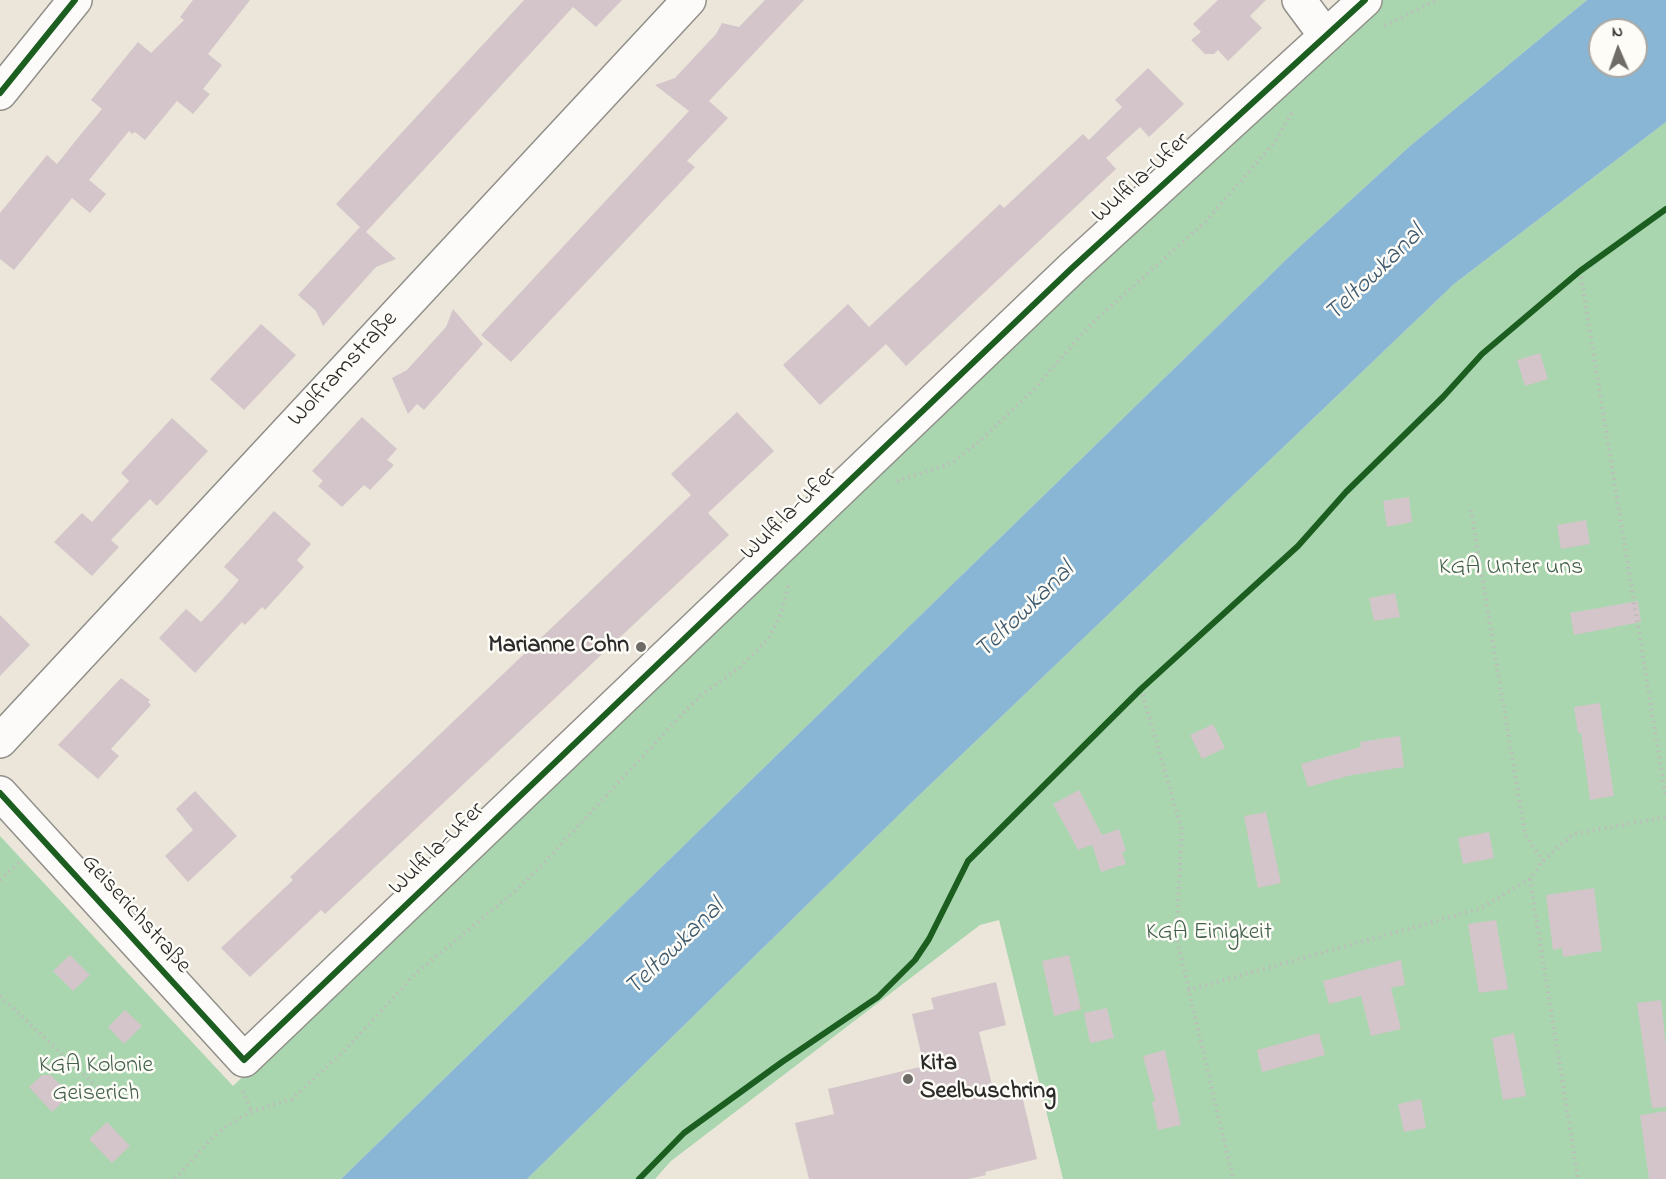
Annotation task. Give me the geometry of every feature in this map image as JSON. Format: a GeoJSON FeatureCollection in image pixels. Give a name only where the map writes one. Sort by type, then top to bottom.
{"type":"FeatureCollection","features":[{"type":"Feature","properties":{"kind":"street"},"geometry":{"type":"LineString","coordinates":[[0,93],[75,0]]}},
{"type":"Feature","properties":{"kind":"street","name":"Wolframstraße"},"geometry":{"type":"LineString","coordinates":[[0,741],[689,0]]}},
{"type":"Feature","properties":{"kind":"street"},"geometry":{"type":"LineString","coordinates":[[1299,0],[1325,35]]}},
{"type":"Feature","properties":{"kind":"street","name":"Wulfila-Ufer"},"geometry":{"type":"LineString","coordinates":[[243,1075],[1072,268],[1365,0]]}},
{"type":"Feature","properties":{"kind":"street","name":"Geiserichstraße"},"geometry":{"type":"LineString","coordinates":[[0,793],[243,1075]]}},
{"type":"Feature","properties":{"kind":"path"},"geometry":{"type":"LineString","coordinates":[[1384,26],[1437,0]]}},
{"type":"Feature","properties":{"kind":"path"},"geometry":{"type":"LineString","coordinates":[[891,484],[952,463],[980,441],[1034,389],[1091,324],[1205,222],[1274,143],[1298,103]]}},
{"type":"Feature","properties":{"kind":"path"},"geometry":{"type":"LineString","coordinates":[[1580,271],[1666,798]]}},
{"type":"Feature","properties":{"kind":"path"},"geometry":{"type":"LineString","coordinates":[[1471,510],[1525,834],[1544,861]]}},
{"type":"Feature","properties":{"kind":"path"},"geometry":{"type":"LineString","coordinates":[[175,1179],[211,1138],[228,1125],[251,1112],[292,1099],[348,1047],[416,973],[514,892],[539,868],[687,709],[704,693],[740,667],[768,639],[781,613],[786,590],[795,576]]}},
{"type":"Feature","properties":{"kind":"path"},"geometry":{"type":"LineString","coordinates":[[1141,689],[1182,830],[1176,935],[1233,1179]]}},
{"type":"Feature","properties":{"kind":"path"},"geometry":{"type":"LineString","coordinates":[[1188,990],[1479,909],[1530,879],[1544,861],[1573,834],[1666,817]]}},
{"type":"Feature","properties":{"kind":"path"},"geometry":{"type":"LineString","coordinates":[[1530,879],[1578,1179]]}},
{"type":"Feature","properties":{"kind":"path"},"geometry":{"type":"LineString","coordinates":[[0,996],[113,1102]]}},
{"type":"Feature","properties":{"kind":"path"},"geometry":{"type":"LineString","coordinates":[[243,1075],[251,1112]]}},
{"type":"Feature","properties":{"kind":"green space","name":"KGA Kolonie Geiserich"},"geometry":{"type":"Polygon","coordinates":[[[1381,0],[1587,0],[1410,146],[1296,250],[341,1179],[0,1179],[0,836],[233,1086],[1094,267],[1381,0]]]}},
{"type":"Feature","properties":{"kind":"green space"},"geometry":{"type":"Polygon","coordinates":[[[1666,122],[1666,1179],[1063,1179],[999,920],[980,925],[671,1161],[655,1179],[527,1179],[910,804],[1454,284],[1666,122]]]}},
{"type":"Feature","properties":{"kind":"water","name":"Teltowkanal"},"geometry":{"type":"Polygon","coordinates":[[[1587,0],[1666,0],[1666,122],[1454,284],[910,804],[527,1179],[341,1179],[1296,250],[1410,146],[1587,0]]]}},
{"type":"Feature","properties":{"kind":"building"},"geometry":{"type":"Polygon","coordinates":[[[193,0],[250,0],[208,54],[222,65],[203,89],[210,94],[193,114],[177,101],[145,140],[135,132],[132,134],[129,131],[89,180],[106,194],[90,213],[72,198],[14,270],[0,259],[0,213],[47,155],[57,164],[102,109],[91,100],[138,42],[151,53],[184,20],[180,17],[193,0]]]}},
{"type":"Feature","properties":{"kind":"building"},"geometry":{"type":"Polygon","coordinates":[[[524,0],[622,0],[596,27],[573,7],[366,232],[396,259],[376,267],[323,326],[316,311],[298,295],[360,227],[336,204],[524,0]]]}},
{"type":"Feature","properties":{"kind":"building"},"geometry":{"type":"Polygon","coordinates":[[[765,0],[804,0],[709,101],[728,118],[687,161],[695,167],[511,362],[481,335],[689,111],[655,85],[675,78],[716,34],[722,23],[739,27],[765,0]]]}},
{"type":"Feature","properties":{"kind":"building"},"geometry":{"type":"Polygon","coordinates":[[[1218,0],[1266,0],[1250,16],[1262,28],[1228,61],[1218,50],[1214,54],[1205,54],[1191,40],[1201,32],[1193,24],[1218,0]]]}},
{"type":"Feature","properties":{"kind":"building"},"geometry":{"type":"Polygon","coordinates":[[[1148,68],[1184,104],[1149,137],[1140,127],[1106,158],[1116,169],[906,366],[886,344],[820,405],[783,365],[848,304],[869,327],[1000,204],[1004,208],[1083,134],[1089,140],[1122,107],[1115,100],[1148,68]]]}},
{"type":"Feature","properties":{"kind":"building"},"geometry":{"type":"Polygon","coordinates":[[[453,309],[483,344],[424,410],[417,404],[408,414],[392,378],[407,370],[446,327],[453,309]]]}},
{"type":"Feature","properties":{"kind":"building"},"geometry":{"type":"Polygon","coordinates":[[[261,324],[296,355],[244,410],[210,379],[261,324]]]}},
{"type":"Feature","properties":{"kind":"building"},"geometry":{"type":"Polygon","coordinates":[[[1540,353],[1548,379],[1525,386],[1517,360],[1540,353]]]}},
{"type":"Feature","properties":{"kind":"building"},"geometry":{"type":"Polygon","coordinates":[[[737,412],[774,451],[708,513],[729,535],[325,914],[321,910],[250,977],[221,948],[293,880],[290,877],[691,495],[671,474],[737,412]]]}},
{"type":"Feature","properties":{"kind":"building"},"geometry":{"type":"Polygon","coordinates":[[[362,417],[397,449],[387,460],[394,465],[370,490],[364,485],[342,507],[318,486],[323,481],[312,471],[362,417]]]}},
{"type":"Feature","properties":{"kind":"building"},"geometry":{"type":"Polygon","coordinates":[[[172,418],[208,451],[157,506],[150,499],[111,540],[119,547],[92,576],[54,542],[82,513],[92,522],[129,481],[121,473],[172,418]]]}},
{"type":"Feature","properties":{"kind":"building"},"geometry":{"type":"Polygon","coordinates":[[[1409,497],[1412,522],[1387,527],[1383,501],[1409,497]]]}},
{"type":"Feature","properties":{"kind":"building"},"geometry":{"type":"Polygon","coordinates":[[[274,511],[311,544],[297,560],[304,567],[265,610],[262,607],[245,625],[242,622],[195,673],[159,638],[186,609],[201,622],[220,602],[239,580],[224,567],[274,511]]]}},
{"type":"Feature","properties":{"kind":"building"},"geometry":{"type":"Polygon","coordinates":[[[1586,520],[1590,544],[1561,549],[1557,525],[1586,520]]]}},
{"type":"Feature","properties":{"kind":"building"},"geometry":{"type":"Polygon","coordinates":[[[1395,593],[1400,617],[1374,621],[1369,598],[1395,593]]]}},
{"type":"Feature","properties":{"kind":"building"},"geometry":{"type":"Polygon","coordinates":[[[1638,601],[1641,622],[1574,635],[1570,613],[1638,601]]]}},
{"type":"Feature","properties":{"kind":"building"},"geometry":{"type":"Polygon","coordinates":[[[0,615],[30,645],[0,676],[0,615]]]}},
{"type":"Feature","properties":{"kind":"building"},"geometry":{"type":"Polygon","coordinates":[[[121,678],[150,700],[148,702],[151,705],[111,749],[119,756],[98,779],[58,745],[121,678]]]}},
{"type":"Feature","properties":{"kind":"building"},"geometry":{"type":"Polygon","coordinates":[[[1600,703],[1614,796],[1590,800],[1581,733],[1578,733],[1574,707],[1600,703]]]}},
{"type":"Feature","properties":{"kind":"building"},"geometry":{"type":"Polygon","coordinates":[[[1213,724],[1225,748],[1202,759],[1190,735],[1213,724]]]}},
{"type":"Feature","properties":{"kind":"building"},"geometry":{"type":"Polygon","coordinates":[[[1400,736],[1404,767],[1352,775],[1308,787],[1301,764],[1361,747],[1360,742],[1400,736]]]}},
{"type":"Feature","properties":{"kind":"building"},"geometry":{"type":"Polygon","coordinates":[[[1079,790],[1102,835],[1119,829],[1126,851],[1122,852],[1126,864],[1101,872],[1092,845],[1078,850],[1053,804],[1079,790]]]}},
{"type":"Feature","properties":{"kind":"building"},"geometry":{"type":"Polygon","coordinates":[[[195,791],[237,836],[188,882],[165,856],[193,830],[176,809],[195,791]]]}},
{"type":"Feature","properties":{"kind":"building"},"geometry":{"type":"Polygon","coordinates":[[[1266,812],[1281,883],[1258,888],[1244,816],[1266,812]]]}},
{"type":"Feature","properties":{"kind":"building"},"geometry":{"type":"Polygon","coordinates":[[[1489,832],[1494,858],[1463,864],[1458,838],[1489,832]]]}},
{"type":"Feature","properties":{"kind":"building"},"geometry":{"type":"Polygon","coordinates":[[[1594,888],[1602,951],[1563,957],[1562,948],[1553,950],[1546,895],[1594,888]]]}},
{"type":"Feature","properties":{"kind":"building"},"geometry":{"type":"Polygon","coordinates":[[[1496,920],[1508,989],[1479,993],[1468,924],[1496,920]]]}},
{"type":"Feature","properties":{"kind":"building"},"geometry":{"type":"Polygon","coordinates":[[[70,955],[90,975],[73,991],[53,971],[70,955]]]}},
{"type":"Feature","properties":{"kind":"building"},"geometry":{"type":"Polygon","coordinates":[[[1069,955],[1081,1009],[1054,1016],[1042,961],[1069,955]]]}},
{"type":"Feature","properties":{"kind":"building"},"geometry":{"type":"Polygon","coordinates":[[[1401,960],[1405,985],[1391,988],[1401,1029],[1371,1036],[1361,996],[1329,1004],[1323,981],[1401,960]]]}},
{"type":"Feature","properties":{"kind":"building"},"geometry":{"type":"Polygon","coordinates":[[[996,982],[1006,1025],[979,1032],[994,1093],[1020,1087],[1037,1159],[985,1172],[986,1175],[969,1179],[809,1179],[795,1123],[834,1114],[828,1089],[924,1066],[912,1014],[934,1009],[931,998],[996,982]]]}},
{"type":"Feature","properties":{"kind":"building"},"geometry":{"type":"Polygon","coordinates":[[[1661,1000],[1666,1045],[1666,1107],[1652,1108],[1637,1003],[1661,1000]]]}},
{"type":"Feature","properties":{"kind":"building"},"geometry":{"type":"Polygon","coordinates":[[[1107,1008],[1114,1038],[1090,1043],[1084,1013],[1107,1008]]]}},
{"type":"Feature","properties":{"kind":"building"},"geometry":{"type":"Polygon","coordinates":[[[125,1010],[142,1026],[124,1044],[108,1027],[125,1010]]]}},
{"type":"Feature","properties":{"kind":"building"},"geometry":{"type":"Polygon","coordinates":[[[1319,1033],[1325,1055],[1262,1072],[1257,1050],[1319,1033]]]}},
{"type":"Feature","properties":{"kind":"building"},"geometry":{"type":"Polygon","coordinates":[[[1514,1033],[1526,1096],[1503,1100],[1492,1038],[1514,1033]]]}},
{"type":"Feature","properties":{"kind":"building"},"geometry":{"type":"Polygon","coordinates":[[[1165,1050],[1181,1125],[1158,1130],[1152,1102],[1155,1101],[1143,1056],[1165,1050]]]}},
{"type":"Feature","properties":{"kind":"building"},"geometry":{"type":"Polygon","coordinates":[[[42,1075],[51,1075],[70,1095],[52,1112],[29,1087],[42,1075]]]}},
{"type":"Feature","properties":{"kind":"building"},"geometry":{"type":"Polygon","coordinates":[[[1421,1099],[1426,1128],[1404,1132],[1398,1104],[1421,1099]]]}},
{"type":"Feature","properties":{"kind":"building"},"geometry":{"type":"Polygon","coordinates":[[[1666,1111],[1666,1179],[1649,1179],[1640,1115],[1666,1111]]]}},
{"type":"Feature","properties":{"kind":"building"},"geometry":{"type":"Polygon","coordinates":[[[107,1122],[130,1146],[112,1163],[89,1139],[107,1122]]]}},
{"type":"Feature","properties":{"kind":"cycle path"},"geometry":{"type":"LineString","coordinates":[[0,93],[75,0]]}},
{"type":"Feature","properties":{"kind":"cycle path"},"geometry":{"type":"LineString","coordinates":[[0,793],[244,1060],[1072,268],[1365,0]]}},
{"type":"Feature","properties":{"kind":"cycle path"},"geometry":{"type":"LineString","coordinates":[[639,1179],[684,1133],[782,1062],[878,997],[915,960],[929,939],[968,861],[1141,689],[1298,546],[1346,492],[1443,397],[1482,354],[1580,271],[1666,209]]}},
{"type":"Feature","properties":{"kind":"place","name":"Marianne Cohn"},"geometry":{"type":"Point","coordinates":[641,647]}},
{"type":"Feature","properties":{"kind":"place","name":"Kita Seelbuschring"},"geometry":{"type":"Point","coordinates":[908,1079]}},
{"type":"Feature","properties":{"kind":"park label","name":"KGA Unter uns"},"geometry":{"type":"Point","coordinates":[1511,569]}},
{"type":"Feature","properties":{"kind":"park label","name":"KGA Einigkeit"},"geometry":{"type":"Point","coordinates":[1209,934]}}]}
